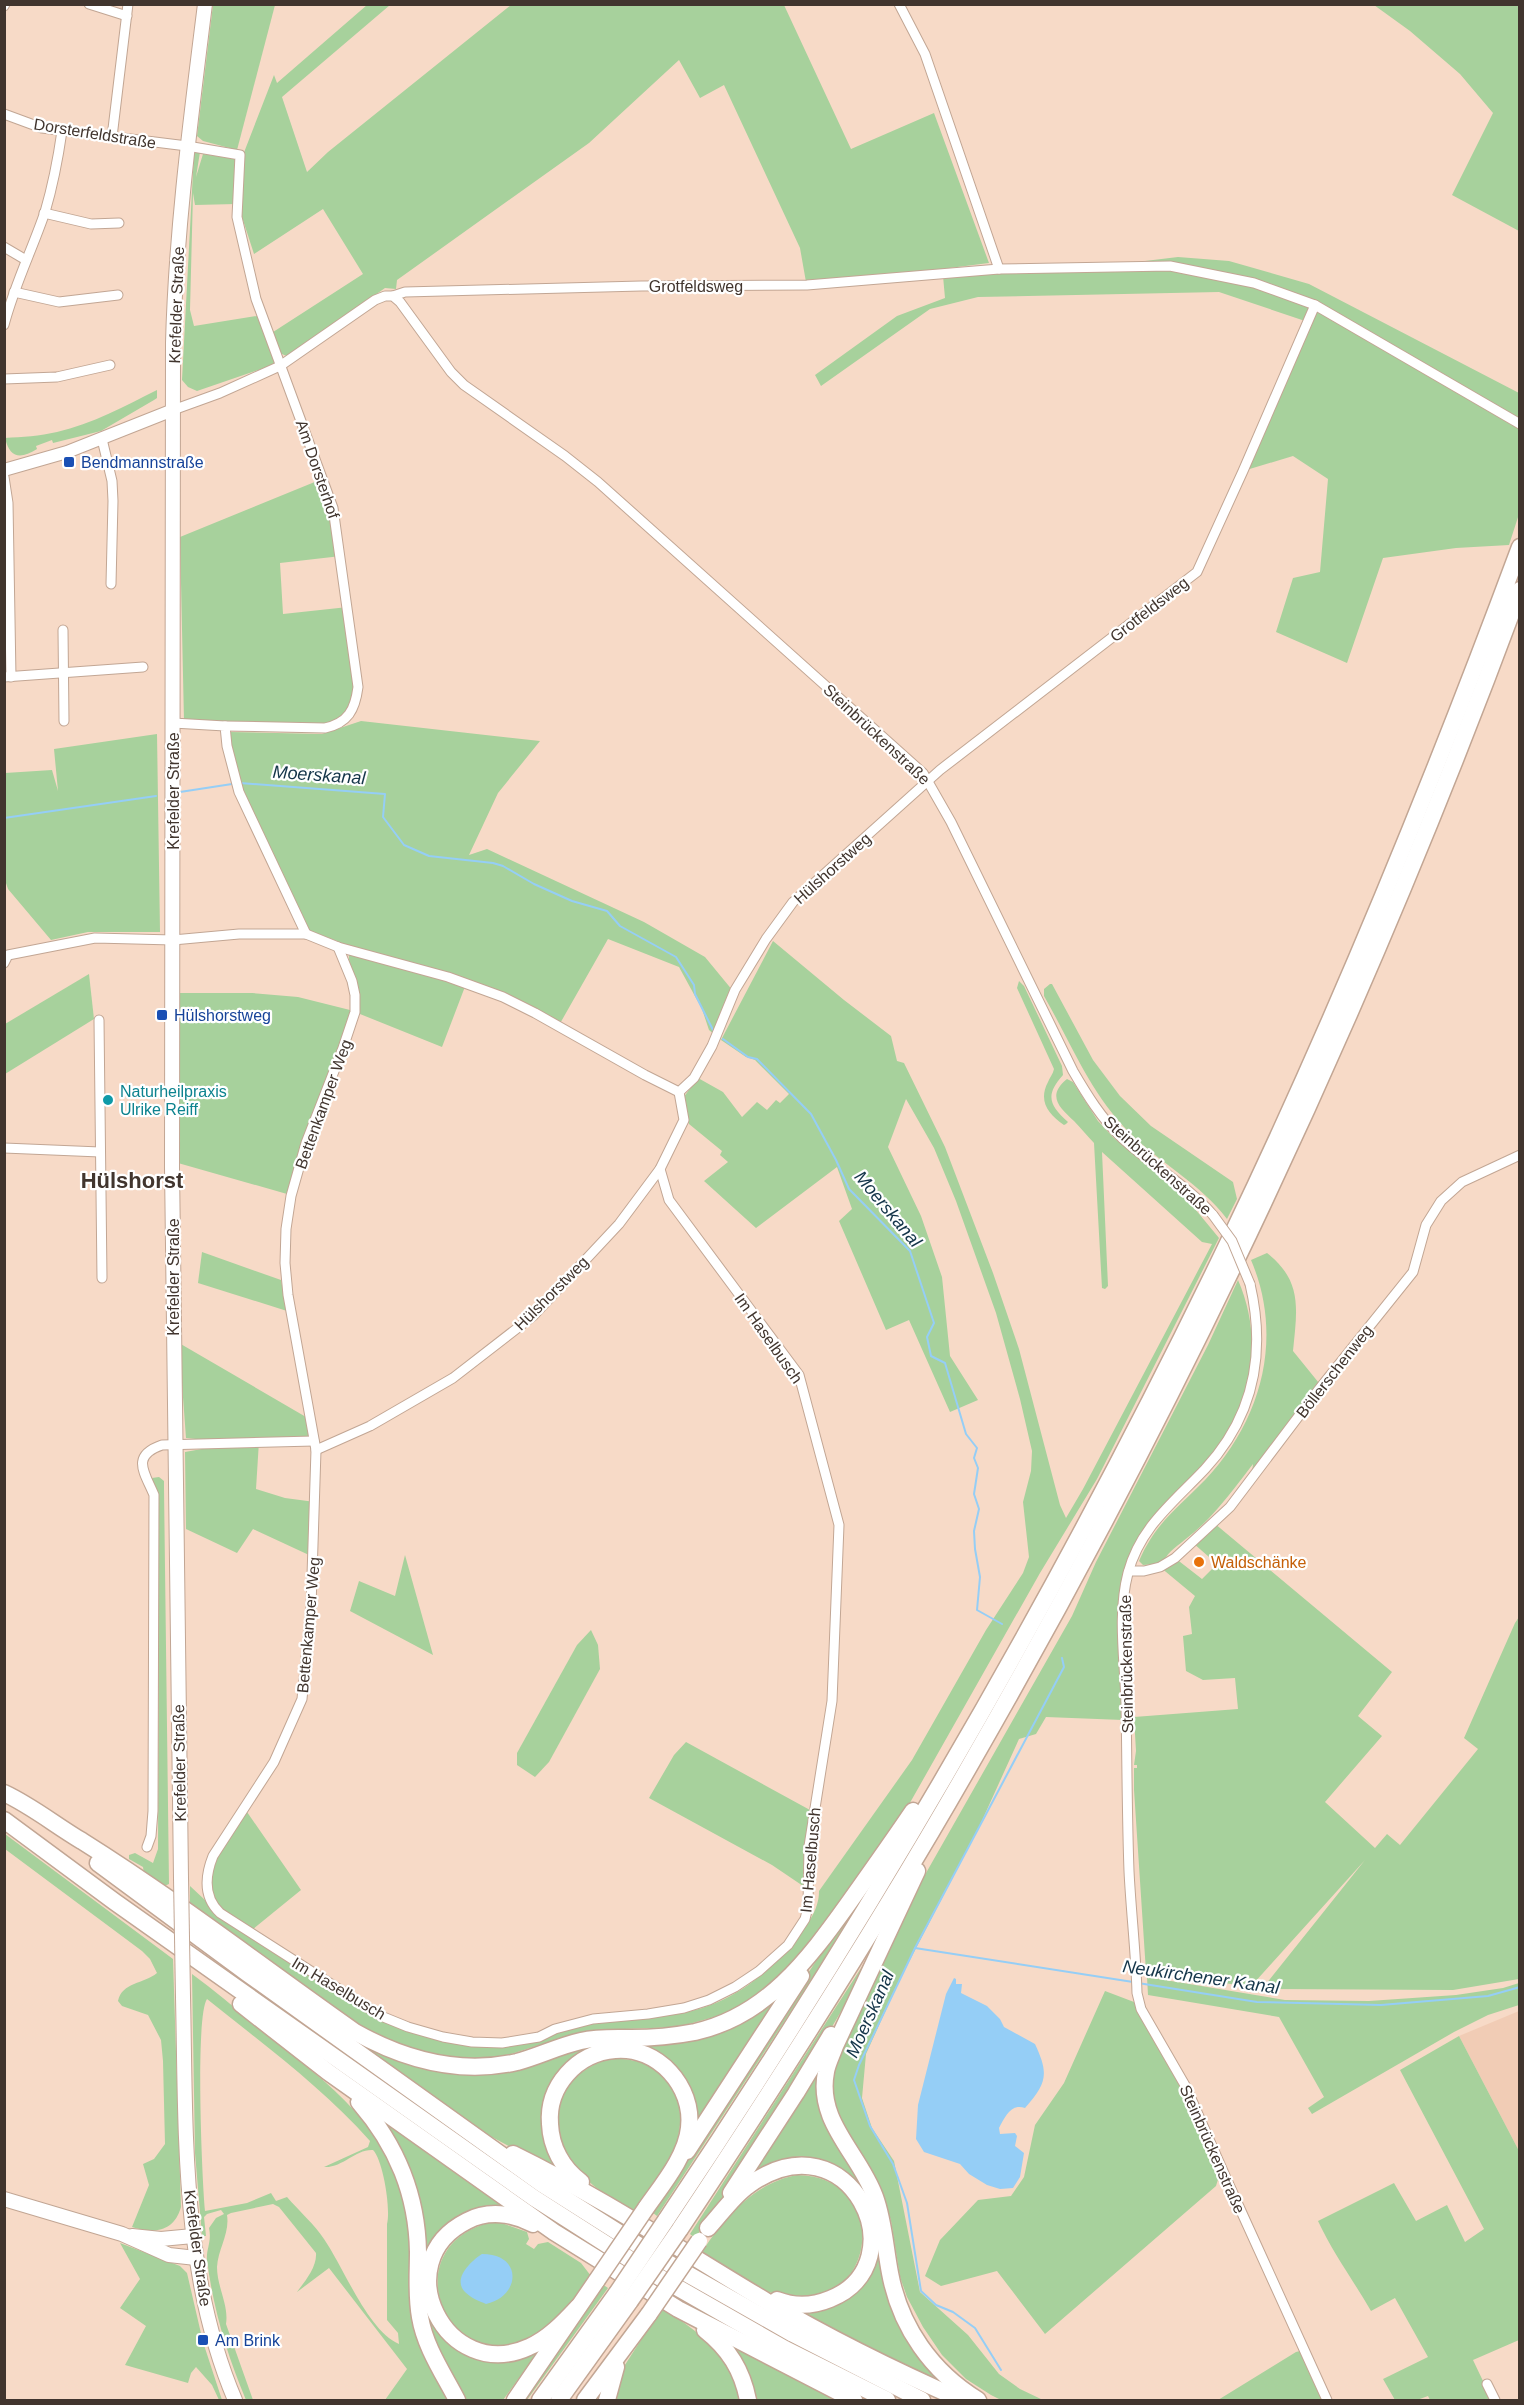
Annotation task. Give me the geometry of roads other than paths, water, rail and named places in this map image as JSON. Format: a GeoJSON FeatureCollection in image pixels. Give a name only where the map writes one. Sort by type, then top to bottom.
{"type":"FeatureCollection","features":[{"type":"Feature","properties":{"kind":"highway"},"geometry":{"type":"LineString","coordinates":[[673,2224],[716,2146],[887,1876],[956,1756],[1101,1494],[1232,1235],[1348,980],[1448,738],[1520,547]]}},
{"type":"Feature","properties":{"kind":"highway"},"geometry":{"type":"LineString","coordinates":[[559,2400],[623,2297],[828,2001],[945,1808],[1120,1491],[1260,1211],[1413,864],[1520,590]]}},
{"type":"Feature","properties":{"kind":"highway"},"geometry":{"type":"LineString","coordinates":[[4,1793],[29,1804],[77,1839],[135,1875],[355,2032],[385,2049],[455,2067],[506,2063],[583,2040],[665,2037],[719,2025],[761,2003],[779,1988],[810,1955],[932,1784],[956,1756]]}},
{"type":"Feature","properties":{"kind":"highway"},"geometry":{"type":"LineString","coordinates":[[4,1793],[167,1915],[542,2184],[654,2255],[793,2334],[922,2400]]}},
{"type":"Feature","properties":{"kind":"highway"},"geometry":{"type":"LineString","coordinates":[[945,1808],[895,1922],[832,2055],[826,2071],[826,2102],[832,2123],[874,2194],[883,2222],[890,2275],[911,2333],[930,2360],[961,2390],[978,2400]]}},
{"type":"Feature","properties":{"kind":"highway"},"geometry":{"type":"LineString","coordinates":[[4,1820],[114,1902],[534,2198],[655,2275],[785,2349],[887,2400]]}},
{"type":"Feature","properties":{"kind":"highway"},"geometry":{"type":"LineString","coordinates":[[114,1902],[271,2028],[384,2112],[554,2232],[678,2309],[854,2400]]}},
{"type":"Feature","properties":{"kind":"highway"},"geometry":{"type":"LineString","coordinates":[[607,2400],[614,2372],[632,2340],[704,2235],[796,2093],[895,1922]]}},
{"type":"Feature","properties":{"kind":"highway"},"geometry":{"type":"LineString","coordinates":[[658,2190],[704,2127],[831,1927]]}},
{"type":"Feature","properties":{"kind":"highway"},"geometry":{"type":"LineString","coordinates":[[271,2028],[304,2059],[359,2103],[390,2143],[403,2169],[415,2213],[418,2255],[417,2295],[420,2319],[428,2346],[457,2400]]}},
{"type":"Feature","properties":{"kind":"highway"},"geometry":{"type":"LineString","coordinates":[[516,2399],[658,2190],[683,2150],[689,2129],[689,2110],[681,2085],[670,2070],[654,2059],[634,2051],[615,2050],[586,2059],[562,2080],[554,2094],[550,2109],[551,2137],[564,2166],[578,2180],[623,2213]]}},
{"type":"Feature","properties":{"kind":"highway"},"geometry":{"type":"LineString","coordinates":[[434,2108],[623,2213],[787,2313],[911,2378],[962,2400]]}},
{"type":"Feature","properties":{"kind":"highway"},"geometry":{"type":"LineString","coordinates":[[704,2235],[747,2186],[766,2174],[785,2167],[805,2165],[823,2168],[840,2177],[854,2188],[869,2218],[872,2235],[865,2268],[845,2291],[820,2303],[801,2306],[785,2303],[715,2269]]}},
{"type":"Feature","properties":{"kind":"highway"},"geometry":{"type":"LineString","coordinates":[[554,2232],[525,2220],[498,2214],[475,2216],[460,2224],[446,2235],[436,2249],[430,2266],[429,2301],[441,2325],[458,2341],[480,2351],[498,2354],[516,2352],[530,2347],[563,2323],[578,2307]]}},
{"type":"Feature","properties":{"kind":"highway"},"geometry":{"type":"LineString","coordinates":[[540,2400],[623,2297]]}},
{"type":"Feature","properties":{"kind":"highway"},"geometry":{"type":"LineString","coordinates":[[678,2309],[717,2339],[732,2357],[740,2371],[748,2400]]}},
{"type":"Feature","properties":{"kind":"highway"},"geometry":{"type":"LineString","coordinates":[[585,2400],[632,2340]]}},
{"type":"Feature","properties":{"kind":"main road","name":"Krefelder Straße"},"geometry":{"type":"LineString","coordinates":[[205,4],[175,276],[173,410],[175,1445],[186,2126],[196,2258],[213,2337],[235,2400]]}},
{"type":"Feature","properties":{"kind":"main road"},"geometry":{"type":"LineString","coordinates":[[4,2199],[122,2234],[169,2255],[196,2258]]}},
{"type":"Feature","properties":{"kind":"main road"},"geometry":{"type":"LineString","coordinates":[[122,2234],[162,2239],[193,2236]]}},
{"type":"Feature","properties":{"kind":"street"},"geometry":{"type":"LineString","coordinates":[[89,4],[127,16]]}},
{"type":"Feature","properties":{"kind":"street"},"geometry":{"type":"LineString","coordinates":[[112,137],[128,4]]}},
{"type":"Feature","properties":{"kind":"street"},"geometry":{"type":"LineString","coordinates":[[899,4],[925,54],[999,269]]}},
{"type":"Feature","properties":{"kind":"street","name":"Dorsterfeldstraße"},"geometry":{"type":"LineString","coordinates":[[4,114],[42,128],[188,146]]}},
{"type":"Feature","properties":{"kind":"street"},"geometry":{"type":"LineString","coordinates":[[4,325],[6,312],[44,213],[56,174],[62,131]]}},
{"type":"Feature","properties":{"kind":"street","name":"Am Dorsterhof"},"geometry":{"type":"LineString","coordinates":[[173,723],[325,728],[344,721],[353,711],[357,700],[358,674],[333,508],[256,299],[237,217],[240,155],[188,146]]}},
{"type":"Feature","properties":{"kind":"street"},"geometry":{"type":"LineString","coordinates":[[44,213],[91,224],[119,223]]}},
{"type":"Feature","properties":{"kind":"street"},"geometry":{"type":"LineString","coordinates":[[4,247],[26,260]]}},
{"type":"Feature","properties":{"kind":"street","name":"Grotfeldsweg"},"geometry":{"type":"LineString","coordinates":[[393,296],[405,292],[807,285],[999,269],[1170,266],[1254,283],[1315,305],[1520,424]]}},
{"type":"Feature","properties":{"kind":"street"},"geometry":{"type":"LineString","coordinates":[[14,292],[59,302],[118,295]]}},
{"type":"Feature","properties":{"kind":"street"},"geometry":{"type":"LineString","coordinates":[[4,470],[38,462],[102,440],[220,393],[280,366],[375,300],[384,296],[393,296]]}},
{"type":"Feature","properties":{"kind":"street","name":"Steinbrückenstraße"},"geometry":{"type":"LineString","coordinates":[[393,296],[400,302],[451,372],[464,385],[598,482],[929,781],[1073,1071],[1094,1106],[1123,1138],[1186,1189],[1213,1215],[1238,1253],[1250,1284],[1257,1323],[1255,1373],[1245,1408],[1228,1440],[1206,1468],[1157,1516],[1148,1529],[1128,1571],[1124,1589],[1123,1640],[1129,1873],[1137,1994],[1141,2009],[1186,2087],[1327,2400]]}},
{"type":"Feature","properties":{"kind":"street","name":"Grotfeldsweg"},"geometry":{"type":"LineString","coordinates":[[929,781],[940,770],[1197,572],[1315,305]]}},
{"type":"Feature","properties":{"kind":"street"},"geometry":{"type":"LineString","coordinates":[[4,379],[57,377],[111,365]]}},
{"type":"Feature","properties":{"kind":"street"},"geometry":{"type":"LineString","coordinates":[[102,440],[112,481],[111,584]]}},
{"type":"Feature","properties":{"kind":"street"},"geometry":{"type":"LineString","coordinates":[[4,477],[8,503],[8,677],[143,668]]}},
{"type":"Feature","properties":{"kind":"street"},"geometry":{"type":"LineString","coordinates":[[63,630],[64,721]]}},
{"type":"Feature","properties":{"kind":"street"},"geometry":{"type":"LineString","coordinates":[[225,726],[227,746],[239,792],[306,934]]}},
{"type":"Feature","properties":{"kind":"street","name":"Hülshorstweg"},"geometry":{"type":"LineString","coordinates":[[315,1445],[370,1426],[453,1378],[533,1316],[619,1224],[660,1169],[684,1120],[679,1092],[694,1078],[712,1046],[735,990],[766,939],[793,902],[929,781]]}},
{"type":"Feature","properties":{"kind":"street"},"geometry":{"type":"LineString","coordinates":[[6,957],[95,938],[173,940],[251,933],[306,934],[338,947],[448,978],[503,997],[645,1076],[679,1092]]}},
{"type":"Feature","properties":{"kind":"street","name":"Bettenkamper Weg"},"geometry":{"type":"LineString","coordinates":[[232,1826],[274,1762],[302,1699],[311,1607],[315,1445],[288,1295],[285,1263],[286,1229],[291,1196],[306,1143],[355,1012],[352,981],[338,947]]}},
{"type":"Feature","properties":{"kind":"street"},"geometry":{"type":"LineString","coordinates":[[99,1020],[102,1278]]}},
{"type":"Feature","properties":{"kind":"street"},"geometry":{"type":"LineString","coordinates":[[4,1148],[100,1152]]}},
{"type":"Feature","properties":{"kind":"street","name":"Böllerschenweg"},"geometry":{"type":"LineString","coordinates":[[1128,1571],[1144,1571],[1160,1567],[1175,1558],[1230,1507],[1320,1388],[1413,1272],[1426,1225],[1441,1201],[1462,1182],[1520,1155]]}},
{"type":"Feature","properties":{"kind":"street","name":"Im Haselbusch"},"geometry":{"type":"LineString","coordinates":[[232,1826],[207,1870],[208,1894],[212,1906],[220,1914],[381,2016],[442,2037],[472,2042],[502,2043],[524,2040],[582,2021],[684,2008],[709,2000],[751,1977],[777,1957],[799,1930],[808,1907],[809,1846],[832,1701],[839,1525],[799,1375],[669,1200],[660,1169]]}},
{"type":"Feature","properties":{"kind":"street"},"geometry":{"type":"LineString","coordinates":[[147,1846],[151,1836],[153,1811],[154,1496],[142,1469],[144,1457],[150,1449],[162,1445],[315,1445]]}},
{"type":"Feature","properties":{"kind":"street"},"geometry":{"type":"LineString","coordinates":[[1487,2384],[1494,2400]]}},
{"type":"Feature","properties":{"kind":"water"},"geometry":{"type":"Polygon","coordinates":[[[954,1978],[956,1984],[962,1984],[961,1993],[987,2006],[1000,2019],[1004,2027],[1035,2044],[1042,2063],[1044,2078],[1038,2092],[1025,2108],[1012,2109],[999,2128],[1000,2134],[1015,2133],[1017,2136],[1015,2146],[1024,2153],[1020,2177],[1013,2188],[1000,2189],[987,2185],[969,2174],[960,2164],[924,2152],[916,2139],[918,2105],[946,1994],[954,1978]]]}},
{"type":"Feature","properties":{"kind":"water"},"geometry":{"type":"Polygon","coordinates":[[[482,2254],[496,2256],[505,2261],[511,2268],[512,2276],[511,2285],[506,2293],[486,2304],[467,2294],[461,2282],[464,2271],[482,2254]]]}},
{"type":"Feature","properties":{"kind":"waterway","name":"Moerskanal"},"geometry":{"type":"LineString","coordinates":[[240,783],[385,794],[383,817],[404,845],[429,856],[503,866],[534,884],[572,901],[607,911],[620,926],[676,957],[694,985],[695,994],[714,1032]]}},
{"type":"Feature","properties":{"kind":"waterway","name":"Moerskanal"},"geometry":{"type":"LineString","coordinates":[[180,792],[232,784]]}},
{"type":"Feature","properties":{"kind":"waterway","name":"Moerskanal"},"geometry":{"type":"LineString","coordinates":[[4,818],[156,796]]}},
{"type":"Feature","properties":{"kind":"waterway","name":"Moerskanal"},"geometry":{"type":"LineString","coordinates":[[723,1039],[748,1057],[757,1059],[811,1114],[849,1189],[910,1251],[934,1323],[927,1337],[931,1356],[945,1363],[966,1434],[977,1448],[974,1458],[978,1468],[974,1494],[979,1509],[974,1531],[980,1577],[977,1610],[1002,1624]]}},
{"type":"Feature","properties":{"kind":"waterway","name":"Moerskanal"},"geometry":{"type":"LineString","coordinates":[[1001,2370],[975,2328],[953,2312],[936,2305],[921,2291],[907,2203],[893,2164],[870,2126],[854,2080],[915,1948],[1064,1667],[1062,1658]]}},
{"type":"Feature","properties":{"kind":"waterway","name":"Neukirchener Kanal"},"geometry":{"type":"LineString","coordinates":[[915,1948],[1133,1982]]}},
{"type":"Feature","properties":{"kind":"waterway","name":"Neukirchener Kanal"},"geometry":{"type":"LineString","coordinates":[[1138,1983],[1257,2002],[1381,2005],[1488,1996],[1520,1987]]}},
{"type":"Feature","properties":{"kind":"place","name":"Bendmannstraße"},"geometry":{"type":"Point","coordinates":[69,462]}},
{"type":"Feature","properties":{"kind":"place","name":"Hülshorstweg"},"geometry":{"type":"Point","coordinates":[162,1015]}},
{"type":"Feature","properties":{"kind":"place","name":"Naturheilpraxis Ulrike Reiff"},"geometry":{"type":"Point","coordinates":[108,1100]}},
{"type":"Feature","properties":{"kind":"place","name":"Waldschänke"},"geometry":{"type":"Point","coordinates":[1199,1562]}},
{"type":"Feature","properties":{"kind":"place","name":"Am Brink"},"geometry":{"type":"Point","coordinates":[203,2340]}},
{"type":"Feature","properties":{"kind":"district","name":"Hülshorst"},"geometry":{"type":"Point","coordinates":[132,1180]}}]}
